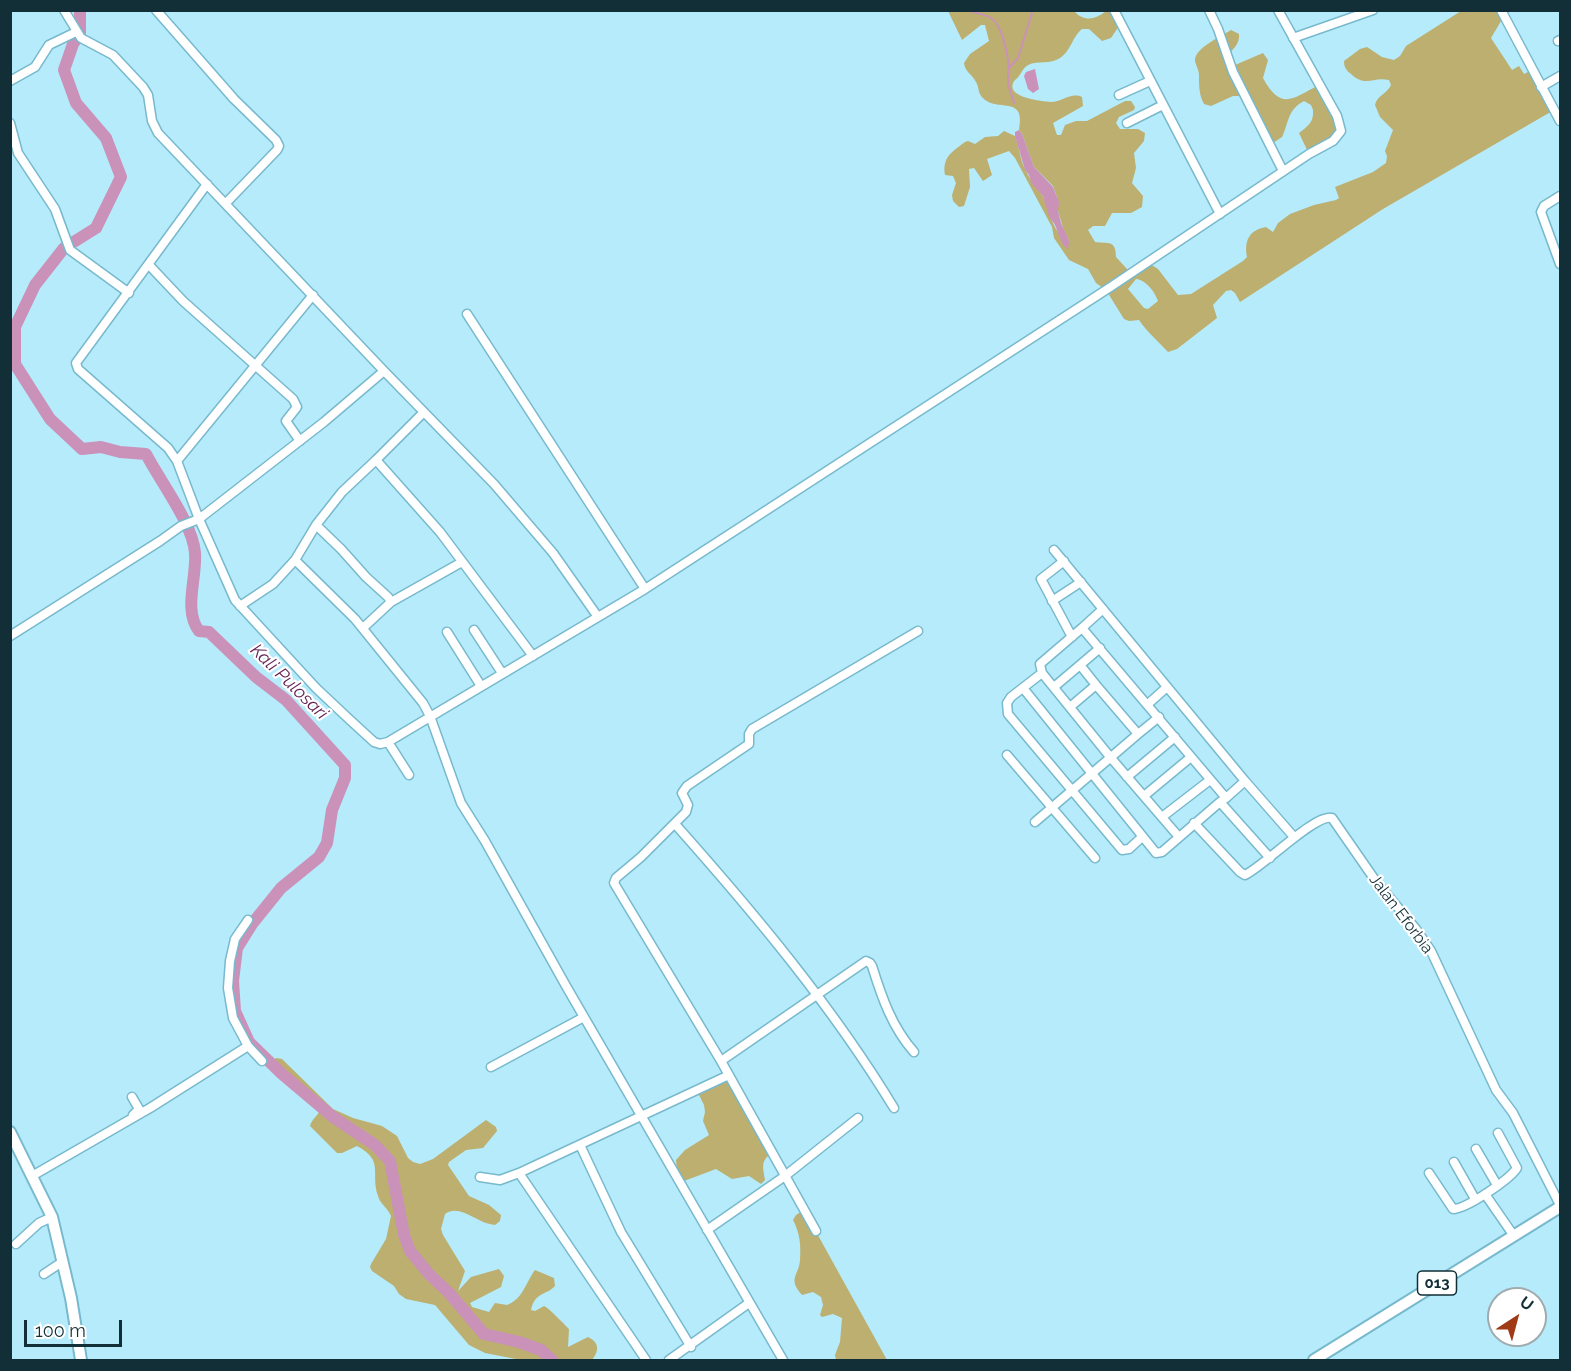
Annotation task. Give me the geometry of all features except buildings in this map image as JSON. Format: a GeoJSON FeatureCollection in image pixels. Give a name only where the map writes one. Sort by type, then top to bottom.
{"type":"FeatureCollection","features":[{"type":"Feature","properties":{"kind":"main road"},"geometry":{"type":"LineString","coordinates":[[10,1132],[52,1217],[71,1298],[81,1360]]}},
{"type":"Feature","properties":{"kind":"main road","name":"013"},"geometry":{"type":"LineString","coordinates":[[1314,1360],[1560,1206]]}},
{"type":"Feature","properties":{"kind":"street"},"geometry":{"type":"LineString","coordinates":[[64,10],[78,34],[113,55],[143,87],[148,94],[152,121],[158,133],[494,484],[546,544],[598,617]]}},
{"type":"Feature","properties":{"kind":"street"},"geometry":{"type":"LineString","coordinates":[[156,10],[188,49],[276,140],[279,146],[225,203]]}},
{"type":"Feature","properties":{"kind":"street"},"geometry":{"type":"LineString","coordinates":[[1114,10],[1220,214]]}},
{"type":"Feature","properties":{"kind":"street"},"geometry":{"type":"LineString","coordinates":[[1209,10],[1230,65],[1283,171]]}},
{"type":"Feature","properties":{"kind":"street"},"geometry":{"type":"LineString","coordinates":[[207,184],[129,293],[77,360],[76,367],[168,448],[177,461],[232,595],[240,606],[316,688],[374,742],[380,744],[388,742],[645,589],[1047,329],[1283,171],[1333,141],[1341,131],[1337,117],[1278,10]]}},
{"type":"Feature","properties":{"kind":"street"},"geometry":{"type":"LineString","coordinates":[[1293,38],[1373,10]]}},
{"type":"Feature","properties":{"kind":"street"},"geometry":{"type":"LineString","coordinates":[[1501,10],[1560,121]]}},
{"type":"Feature","properties":{"kind":"street"},"geometry":{"type":"LineString","coordinates":[[10,81],[35,67],[49,45],[78,34]]}},
{"type":"Feature","properties":{"kind":"street"},"geometry":{"type":"LineString","coordinates":[[1541,87],[1560,76]]}},
{"type":"Feature","properties":{"kind":"street"},"geometry":{"type":"LineString","coordinates":[[1119,95],[1150,81]]}},
{"type":"Feature","properties":{"kind":"street"},"geometry":{"type":"LineString","coordinates":[[1127,123],[1163,105]]}},
{"type":"Feature","properties":{"kind":"street"},"geometry":{"type":"LineString","coordinates":[[10,123],[18,153],[55,209],[68,246],[129,293]]}},
{"type":"Feature","properties":{"kind":"street"},"geometry":{"type":"LineString","coordinates":[[1560,196],[1541,211],[1560,260]]}},
{"type":"Feature","properties":{"kind":"street"},"geometry":{"type":"LineString","coordinates":[[149,265],[183,301],[296,403],[297,407],[286,421],[300,441]]}},
{"type":"Feature","properties":{"kind":"street"},"geometry":{"type":"LineString","coordinates":[[177,461],[313,295]]}},
{"type":"Feature","properties":{"kind":"street"},"geometry":{"type":"LineString","coordinates":[[467,314],[645,589]]}},
{"type":"Feature","properties":{"kind":"street"},"geometry":{"type":"LineString","coordinates":[[10,636],[185,524],[199,519],[300,441],[384,371]]}},
{"type":"Feature","properties":{"kind":"street"},"geometry":{"type":"LineString","coordinates":[[240,606],[273,584],[295,560],[316,525],[342,492],[424,412]]}},
{"type":"Feature","properties":{"kind":"street"},"geometry":{"type":"LineString","coordinates":[[376,460],[440,532],[533,656]]}},
{"type":"Feature","properties":{"kind":"street"},"geometry":{"type":"LineString","coordinates":[[316,525],[391,602]]}},
{"type":"Feature","properties":{"kind":"street"},"geometry":{"type":"LineString","coordinates":[[1054,550],[1294,837]]}},
{"type":"Feature","properties":{"kind":"street"},"geometry":{"type":"LineString","coordinates":[[295,560],[363,628],[423,703],[457,795],[783,1360]]}},
{"type":"Feature","properties":{"kind":"street"},"geometry":{"type":"LineString","coordinates":[[1064,561],[1041,579],[1072,637]]}},
{"type":"Feature","properties":{"kind":"street"},"geometry":{"type":"LineString","coordinates":[[363,628],[391,602],[462,562]]}},
{"type":"Feature","properties":{"kind":"street"},"geometry":{"type":"LineString","coordinates":[[1052,601],[1081,582]]}},
{"type":"Feature","properties":{"kind":"street"},"geometry":{"type":"LineString","coordinates":[[1103,609],[1040,664],[1042,674],[1179,837]]}},
{"type":"Feature","properties":{"kind":"street"},"geometry":{"type":"LineString","coordinates":[[1082,628],[1159,717],[1270,858]]}},
{"type":"Feature","properties":{"kind":"street"},"geometry":{"type":"LineString","coordinates":[[474,630],[502,673]]}},
{"type":"Feature","properties":{"kind":"street"},"geometry":{"type":"LineString","coordinates":[[447,632],[481,686]]}},
{"type":"Feature","properties":{"kind":"street"},"geometry":{"type":"LineString","coordinates":[[816,1231],[721,1061],[614,883],[616,878],[675,824],[688,807],[682,793],[684,790],[749,744],[749,734],[752,729],[918,632]]}},
{"type":"Feature","properties":{"kind":"street"},"geometry":{"type":"LineString","coordinates":[[1054,687],[1100,648]]}},
{"type":"Feature","properties":{"kind":"street"},"geometry":{"type":"LineString","coordinates":[[1080,664],[1138,734]]}},
{"type":"Feature","properties":{"kind":"street"},"geometry":{"type":"LineString","coordinates":[[1042,674],[1006,703],[1008,714],[1122,850],[1129,849],[1142,837]]}},
{"type":"Feature","properties":{"kind":"street"},"geometry":{"type":"LineString","coordinates":[[1070,706],[1096,685]]}},
{"type":"Feature","properties":{"kind":"street"},"geometry":{"type":"LineString","coordinates":[[1148,704],[1167,687]]}},
{"type":"Feature","properties":{"kind":"street"},"geometry":{"type":"LineString","coordinates":[[1023,688],[1158,854],[1245,781]]}},
{"type":"Feature","properties":{"kind":"street"},"geometry":{"type":"LineString","coordinates":[[1035,822],[1159,717]]}},
{"type":"Feature","properties":{"kind":"street"},"geometry":{"type":"LineString","coordinates":[[1128,777],[1175,737]]}},
{"type":"Feature","properties":{"kind":"street"},"geometry":{"type":"LineString","coordinates":[[388,742],[410,774]]}},
{"type":"Feature","properties":{"kind":"street"},"geometry":{"type":"LineString","coordinates":[[1007,755],[1095,858]]}},
{"type":"Feature","properties":{"kind":"street"},"geometry":{"type":"LineString","coordinates":[[1144,796],[1191,757]]}},
{"type":"Feature","properties":{"kind":"street"},"geometry":{"type":"LineString","coordinates":[[1162,817],[1210,780]]}},
{"type":"Feature","properties":{"kind":"street","name":"Jalan Eforbia"},"geometry":{"type":"LineString","coordinates":[[1194,823],[1243,874],[1248,874],[1294,837],[1326,818],[1332,818],[1375,880],[1420,934],[1431,951],[1496,1090],[1516,1119],[1560,1206]]}},
{"type":"Feature","properties":{"kind":"street"},"geometry":{"type":"LineString","coordinates":[[675,824],[755,915],[789,958],[865,1061],[894,1108]]}},
{"type":"Feature","properties":{"kind":"street"},"geometry":{"type":"LineString","coordinates":[[248,920],[235,939],[230,961],[228,988],[232,1018],[249,1046],[262,1061]]}},
{"type":"Feature","properties":{"kind":"street"},"geometry":{"type":"LineString","coordinates":[[721,1061],[815,995],[869,961],[886,1009],[904,1040],[914,1052]]}},
{"type":"Feature","properties":{"kind":"street"},"geometry":{"type":"LineString","coordinates":[[490,1067],[584,1017]]}},
{"type":"Feature","properties":{"kind":"street"},"geometry":{"type":"LineString","coordinates":[[32,1174],[150,1108],[249,1046]]}},
{"type":"Feature","properties":{"kind":"street"},"geometry":{"type":"LineString","coordinates":[[480,1177],[500,1180],[519,1173],[729,1075]]}},
{"type":"Feature","properties":{"kind":"street"},"geometry":{"type":"LineString","coordinates":[[32,1174],[137,1112],[139,1109],[132,1097]]}},
{"type":"Feature","properties":{"kind":"street"},"geometry":{"type":"LineString","coordinates":[[707,1230],[785,1176],[858,1118]]}},
{"type":"Feature","properties":{"kind":"street"},"geometry":{"type":"LineString","coordinates":[[1429,1173],[1451,1208],[1458,1209],[1485,1194],[1517,1168],[1498,1133]]}},
{"type":"Feature","properties":{"kind":"street"},"geometry":{"type":"LineString","coordinates":[[580,1145],[625,1239],[690,1347]]}},
{"type":"Feature","properties":{"kind":"street"},"geometry":{"type":"LineString","coordinates":[[1476,1149],[1497,1185]]}},
{"type":"Feature","properties":{"kind":"street"},"geometry":{"type":"LineString","coordinates":[[1454,1162],[1475,1199]]}},
{"type":"Feature","properties":{"kind":"street"},"geometry":{"type":"LineString","coordinates":[[519,1173],[646,1360]]}},
{"type":"Feature","properties":{"kind":"street"},"geometry":{"type":"LineString","coordinates":[[1485,1194],[1514,1236]]}},
{"type":"Feature","properties":{"kind":"street"},"geometry":{"type":"LineString","coordinates":[[16,1244],[39,1223],[52,1217]]}},
{"type":"Feature","properties":{"kind":"street"},"geometry":{"type":"LineString","coordinates":[[44,1274],[62,1262]]}},
{"type":"Feature","properties":{"kind":"street"},"geometry":{"type":"LineString","coordinates":[[669,1360],[749,1303]]}},
{"type":"Feature","properties":{"kind":"shaded area"},"geometry":{"type":"Polygon","coordinates":[[[948,11],[1074,11],[1082,17],[1090,18],[1106,11],[1114,11],[1121,23],[1111,38],[1102,41],[1089,29],[1082,29],[1064,55],[1056,60],[1028,65],[1013,82],[1013,88],[1020,95],[1047,102],[1074,96],[1082,97],[1083,106],[1053,123],[1057,135],[1061,135],[1065,125],[1076,121],[1087,121],[1125,101],[1131,101],[1135,107],[1134,110],[1119,117],[1116,123],[1120,129],[1138,129],[1145,133],[1144,141],[1134,153],[1136,168],[1132,183],[1143,196],[1142,207],[1131,213],[1112,213],[1105,226],[1093,226],[1088,230],[1095,242],[1113,245],[1116,257],[1127,269],[1128,275],[1147,262],[1158,269],[1178,295],[1191,294],[1243,261],[1247,257],[1247,241],[1255,231],[1266,227],[1273,232],[1278,223],[1290,214],[1336,200],[1339,198],[1335,187],[1373,172],[1386,163],[1385,151],[1393,130],[1380,117],[1375,105],[1391,85],[1389,80],[1383,79],[1361,80],[1348,71],[1344,61],[1360,49],[1367,47],[1382,57],[1394,60],[1400,56],[1406,46],[1461,11],[1501,11],[1504,16],[1491,38],[1512,70],[1519,66],[1524,74],[1532,70],[1554,110],[1383,209],[1240,302],[1235,293],[1231,290],[1226,291],[1213,305],[1217,318],[1177,349],[1168,352],[1139,320],[1124,319],[1106,290],[1096,283],[1088,269],[1069,260],[1054,238],[1052,227],[1009,151],[987,159],[992,175],[983,181],[974,168],[969,169],[970,187],[964,206],[959,207],[953,201],[952,195],[956,183],[953,176],[945,175],[944,169],[949,156],[965,142],[975,144],[985,137],[998,136],[1004,131],[1015,136],[1026,171],[1044,198],[1058,232],[1069,241],[1058,211],[1053,186],[1034,167],[1019,130],[1019,112],[1010,106],[990,103],[984,99],[965,66],[964,63],[970,54],[989,41],[985,25],[981,25],[962,40],[948,11]],[[1136,279],[1128,289],[1144,308],[1148,309],[1158,301],[1150,287],[1136,279]]]}},
{"type":"Feature","properties":{"kind":"shaded area"},"geometry":{"type":"Polygon","coordinates":[[[1231,30],[1239,34],[1237,44],[1227,56],[1235,65],[1263,53],[1268,60],[1263,78],[1269,88],[1282,98],[1294,98],[1319,85],[1341,131],[1309,154],[1299,133],[1308,126],[1313,110],[1311,105],[1304,101],[1294,108],[1282,137],[1273,143],[1241,96],[1233,96],[1211,106],[1204,104],[1200,94],[1196,56],[1204,47],[1231,30]]]}},
{"type":"Feature","properties":{"kind":"shaded area"},"geometry":{"type":"Polygon","coordinates":[[[1035,69],[1039,89],[1033,93],[1028,89],[1024,76],[1026,72],[1035,69]]]}},
{"type":"Feature","properties":{"kind":"shaded area"},"geometry":{"type":"Polygon","coordinates":[[[1019,130],[1034,167],[1053,187],[1059,202],[1058,211],[1061,223],[1069,241],[1068,250],[1062,243],[1049,216],[1043,196],[1032,184],[1025,170],[1015,136],[1015,132],[1019,130]]]}},
{"type":"Feature","properties":{"kind":"shaded area"},"geometry":{"type":"Polygon","coordinates":[[[276,1058],[282,1059],[333,1109],[353,1118],[382,1126],[397,1136],[408,1158],[413,1162],[420,1164],[433,1159],[486,1120],[496,1127],[497,1131],[483,1148],[466,1150],[448,1165],[469,1196],[489,1205],[501,1215],[500,1221],[495,1225],[463,1212],[451,1211],[445,1214],[441,1229],[443,1235],[465,1271],[458,1291],[471,1277],[499,1269],[504,1276],[501,1287],[470,1303],[472,1307],[489,1312],[495,1303],[507,1305],[517,1299],[535,1270],[554,1278],[555,1286],[535,1300],[531,1310],[535,1311],[544,1306],[569,1329],[568,1347],[588,1337],[592,1339],[597,1347],[592,1360],[521,1360],[485,1353],[469,1345],[435,1305],[406,1299],[394,1286],[372,1271],[371,1264],[386,1239],[391,1216],[378,1196],[374,1162],[357,1146],[337,1153],[310,1126],[321,1107],[271,1064],[276,1058]]]}},
{"type":"Feature","properties":{"kind":"shaded area"},"geometry":{"type":"Polygon","coordinates":[[[729,1075],[772,1153],[764,1162],[765,1180],[761,1184],[749,1176],[732,1179],[716,1169],[684,1181],[677,1172],[676,1160],[685,1150],[709,1135],[703,1121],[704,1105],[697,1091],[729,1075]]]}},
{"type":"Feature","properties":{"kind":"shaded area"},"geometry":{"type":"Polygon","coordinates":[[[804,1210],[887,1360],[836,1360],[842,1318],[833,1314],[822,1317],[820,1315],[823,1305],[821,1297],[813,1292],[802,1295],[795,1285],[800,1249],[799,1234],[793,1220],[804,1210]]]}},
{"type":"Feature","properties":{"kind":"waterway","name":"Kali Pulosari"},"geometry":{"type":"LineString","coordinates":[[80,10],[80,33],[73,44],[64,70],[76,103],[106,138],[121,177],[96,228],[64,248],[35,285],[15,327],[15,364],[50,419],[82,449],[101,447],[120,452],[146,454],[182,516],[193,542],[195,563],[191,604],[194,623],[199,631],[209,632],[256,677],[286,700],[345,765],[345,778],[332,810],[327,843],[319,857],[281,888],[252,924],[237,948],[233,981],[235,1011],[249,1042],[282,1074],[333,1117],[375,1145],[390,1161],[404,1235],[410,1251],[429,1274],[449,1293],[484,1334],[541,1350],[552,1360]]}},
{"type":"Feature","properties":{"kind":"waterway"},"geometry":{"type":"LineString","coordinates":[[967,10],[995,21],[1004,40],[1009,68]]}},
{"type":"Feature","properties":{"kind":"waterway"},"geometry":{"type":"LineString","coordinates":[[1014,103],[1008,84],[1008,72],[1018,58],[1033,10]]}}]}
